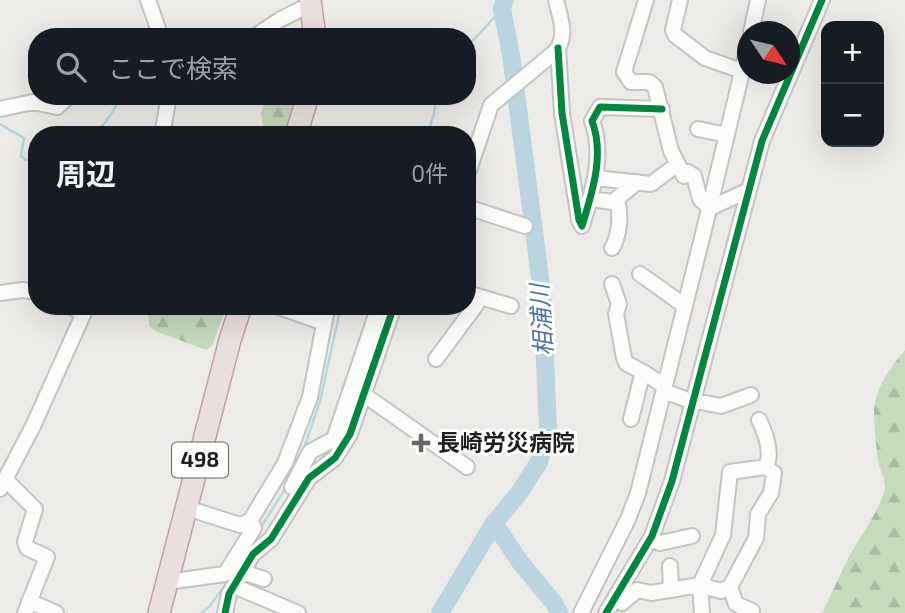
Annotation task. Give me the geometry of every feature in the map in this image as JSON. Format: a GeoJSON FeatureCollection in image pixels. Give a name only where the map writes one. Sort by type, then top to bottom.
{"type":"FeatureCollection","features":[{"type":"Feature","properties":{"kind":"highway"},"geometry":{"type":"LineString","coordinates":[[310,3],[314,28]]}},
{"type":"Feature","properties":{"kind":"highway"},"geometry":{"type":"LineString","coordinates":[[299,126],[304,105]]}},
{"type":"Feature","properties":{"kind":"highway","name":"498"},"geometry":{"type":"LineString","coordinates":[[159,613],[238,315]]}},
{"type":"Feature","properties":{"kind":"street"},"geometry":{"type":"LineString","coordinates":[[148,0],[158,28]]}},
{"type":"Feature","properties":{"kind":"street"},"geometry":{"type":"LineString","coordinates":[[476,149],[491,105],[557,50],[564,37],[556,0]]}},
{"type":"Feature","properties":{"kind":"street"},"geometry":{"type":"LineString","coordinates":[[646,0],[624,72],[631,82],[649,82],[655,87],[671,150],[682,171]]}},
{"type":"Feature","properties":{"kind":"street"},"geometry":{"type":"LineString","coordinates":[[680,0],[673,30],[675,35],[705,58],[737,69]]}},
{"type":"Feature","properties":{"kind":"street"},"geometry":{"type":"LineString","coordinates":[[753,21],[758,0]]}},
{"type":"Feature","properties":{"kind":"street"},"geometry":{"type":"LineString","coordinates":[[622,603],[672,481],[762,141],[822,0]]}},
{"type":"Feature","properties":{"kind":"street"},"geometry":{"type":"LineString","coordinates":[[268,28],[310,3]]}},
{"type":"Feature","properties":{"kind":"street"},"geometry":{"type":"LineString","coordinates":[[557,50],[562,113],[582,226],[595,177],[597,134],[588,129],[600,107],[662,109]]}},
{"type":"Feature","properties":{"kind":"street"},"geometry":{"type":"LineString","coordinates":[[581,613],[628,519],[638,493],[739,84]]}},
{"type":"Feature","properties":{"kind":"street"},"geometry":{"type":"LineString","coordinates":[[0,109],[28,103]]}},
{"type":"Feature","properties":{"kind":"street"},"geometry":{"type":"LineString","coordinates":[[164,126],[167,105]]}},
{"type":"Feature","properties":{"kind":"street"},"geometry":{"type":"LineString","coordinates":[[698,129],[727,135]]}},
{"type":"Feature","properties":{"kind":"street"},"geometry":{"type":"LineString","coordinates":[[595,177],[651,184],[682,171],[688,172],[694,176],[700,199],[710,208]]}},
{"type":"Feature","properties":{"kind":"street"},"geometry":{"type":"LineString","coordinates":[[590,198],[613,202],[637,182]]}},
{"type":"Feature","properties":{"kind":"street"},"geometry":{"type":"LineString","coordinates":[[710,208],[747,191]]}},
{"type":"Feature","properties":{"kind":"street"},"geometry":{"type":"LineString","coordinates":[[612,248],[617,241],[617,199]]}},
{"type":"Feature","properties":{"kind":"street"},"geometry":{"type":"LineString","coordinates":[[476,210],[525,226]]}},
{"type":"Feature","properties":{"kind":"street"},"geometry":{"type":"LineString","coordinates":[[640,274],[685,306]]}},
{"type":"Feature","properties":{"kind":"street"},"geometry":{"type":"LineString","coordinates":[[612,284],[619,304],[616,314],[626,363],[648,375],[665,389],[693,401],[721,406],[751,395]]}},
{"type":"Feature","properties":{"kind":"street"},"geometry":{"type":"LineString","coordinates":[[0,293],[28,291]]}},
{"type":"Feature","properties":{"kind":"street"},"geometry":{"type":"LineString","coordinates":[[476,296],[511,306]]}},
{"type":"Feature","properties":{"kind":"street"},"geometry":{"type":"LineString","coordinates":[[56,613],[27,607],[47,557],[27,548],[24,542],[35,509],[3,484],[33,426],[82,315]]}},
{"type":"Feature","properties":{"kind":"street"},"geometry":{"type":"LineString","coordinates":[[225,613],[229,594],[253,554],[310,397],[325,318],[313,315]]}},
{"type":"Feature","properties":{"kind":"street"},"geometry":{"type":"LineString","coordinates":[[167,582],[225,574],[303,470],[310,452],[334,439],[376,315]]}},
{"type":"Feature","properties":{"kind":"street"},"geometry":{"type":"LineString","coordinates":[[260,530],[309,478],[341,451],[391,315]]}},
{"type":"Feature","properties":{"kind":"street"},"geometry":{"type":"LineString","coordinates":[[436,359],[469,315]]}},
{"type":"Feature","properties":{"kind":"street"},"geometry":{"type":"LineString","coordinates":[[631,419],[641,379],[648,375]]}},
{"type":"Feature","properties":{"kind":"street"},"geometry":{"type":"LineString","coordinates":[[363,394],[467,467]]}},
{"type":"Feature","properties":{"kind":"street"},"geometry":{"type":"LineString","coordinates":[[759,420],[766,435],[770,459],[766,467]]}},
{"type":"Feature","properties":{"kind":"street"},"geometry":{"type":"LineString","coordinates":[[606,613],[637,590],[647,593],[700,584],[721,591],[730,587],[756,538],[758,514],[771,493],[774,473],[766,467],[730,472],[723,535],[700,584],[702,613]]}},
{"type":"Feature","properties":{"kind":"street"},"geometry":{"type":"LineString","coordinates":[[187,508],[260,530]]}},
{"type":"Feature","properties":{"kind":"street"},"geometry":{"type":"LineString","coordinates":[[650,539],[660,543],[692,536]]}},
{"type":"Feature","properties":{"kind":"street"},"geometry":{"type":"LineString","coordinates":[[670,566],[671,590]]}},
{"type":"Feature","properties":{"kind":"street"},"geometry":{"type":"LineString","coordinates":[[242,572],[264,579]]}},
{"type":"Feature","properties":{"kind":"street"},"geometry":{"type":"LineString","coordinates":[[598,578],[622,603]]}},
{"type":"Feature","properties":{"kind":"street"},"geometry":{"type":"LineString","coordinates":[[234,586],[298,613]]}},
{"type":"Feature","properties":{"kind":"street"},"geometry":{"type":"LineString","coordinates":[[730,587],[736,604],[752,611]]}},
{"type":"Feature","properties":{"kind":"green space"},"geometry":{"type":"Polygon","coordinates":[[[263,105],[297,105],[292,126],[263,126],[261,113],[263,105]]]}},
{"type":"Feature","properties":{"kind":"green space"},"geometry":{"type":"Polygon","coordinates":[[[148,315],[224,315],[212,346],[206,350],[155,331],[149,326],[148,315]]]}},
{"type":"Feature","properties":{"kind":"green space"},"geometry":{"type":"Polygon","coordinates":[[[905,350],[905,613],[822,613],[883,495],[885,484],[878,460],[874,426],[875,402],[884,379],[905,350]]]}},
{"type":"Feature","properties":{"kind":"waterway","name":"相浦川"},"geometry":{"type":"LineString","coordinates":[[440,613],[494,523],[519,493],[539,462],[548,428],[542,293],[511,55],[502,9],[505,0]]}},
{"type":"Feature","properties":{"kind":"waterway"},"geometry":{"type":"LineString","coordinates":[[476,37],[502,9]]}},
{"type":"Feature","properties":{"kind":"waterway"},"geometry":{"type":"LineString","coordinates":[[102,126],[117,105]]}},
{"type":"Feature","properties":{"kind":"waterway"},"geometry":{"type":"LineString","coordinates":[[430,126],[435,105]]}},
{"type":"Feature","properties":{"kind":"waterway"},"geometry":{"type":"LineString","coordinates":[[0,124],[24,138],[21,156],[28,159]]}},
{"type":"Feature","properties":{"kind":"waterway"},"geometry":{"type":"LineString","coordinates":[[303,451],[320,401],[339,315]]}},
{"type":"Feature","properties":{"kind":"waterway"},"geometry":{"type":"LineString","coordinates":[[261,527],[287,486]]}},
{"type":"Feature","properties":{"kind":"waterway"},"geometry":{"type":"LineString","coordinates":[[494,523],[559,613]]}},
{"type":"Feature","properties":{"kind":"waterway"},"geometry":{"type":"LineString","coordinates":[[201,613],[209,607],[230,578]]}},
{"type":"Feature","properties":{"kind":"cycle path"},"geometry":{"type":"LineString","coordinates":[[606,613],[652,536],[672,481],[762,141],[822,0]]}},
{"type":"Feature","properties":{"kind":"cycle path"},"geometry":{"type":"LineString","coordinates":[[558,48],[562,113],[582,226],[596,174],[597,147],[592,121],[600,107],[662,109]]}},
{"type":"Feature","properties":{"kind":"cycle path"},"geometry":{"type":"LineString","coordinates":[[225,613],[229,594],[253,554],[271,539],[309,478],[335,458],[350,434],[391,315]]}},
{"type":"Feature","properties":{"kind":"place","name":"長崎労災病院"},"geometry":{"type":"Point","coordinates":[421,443]}}]}
